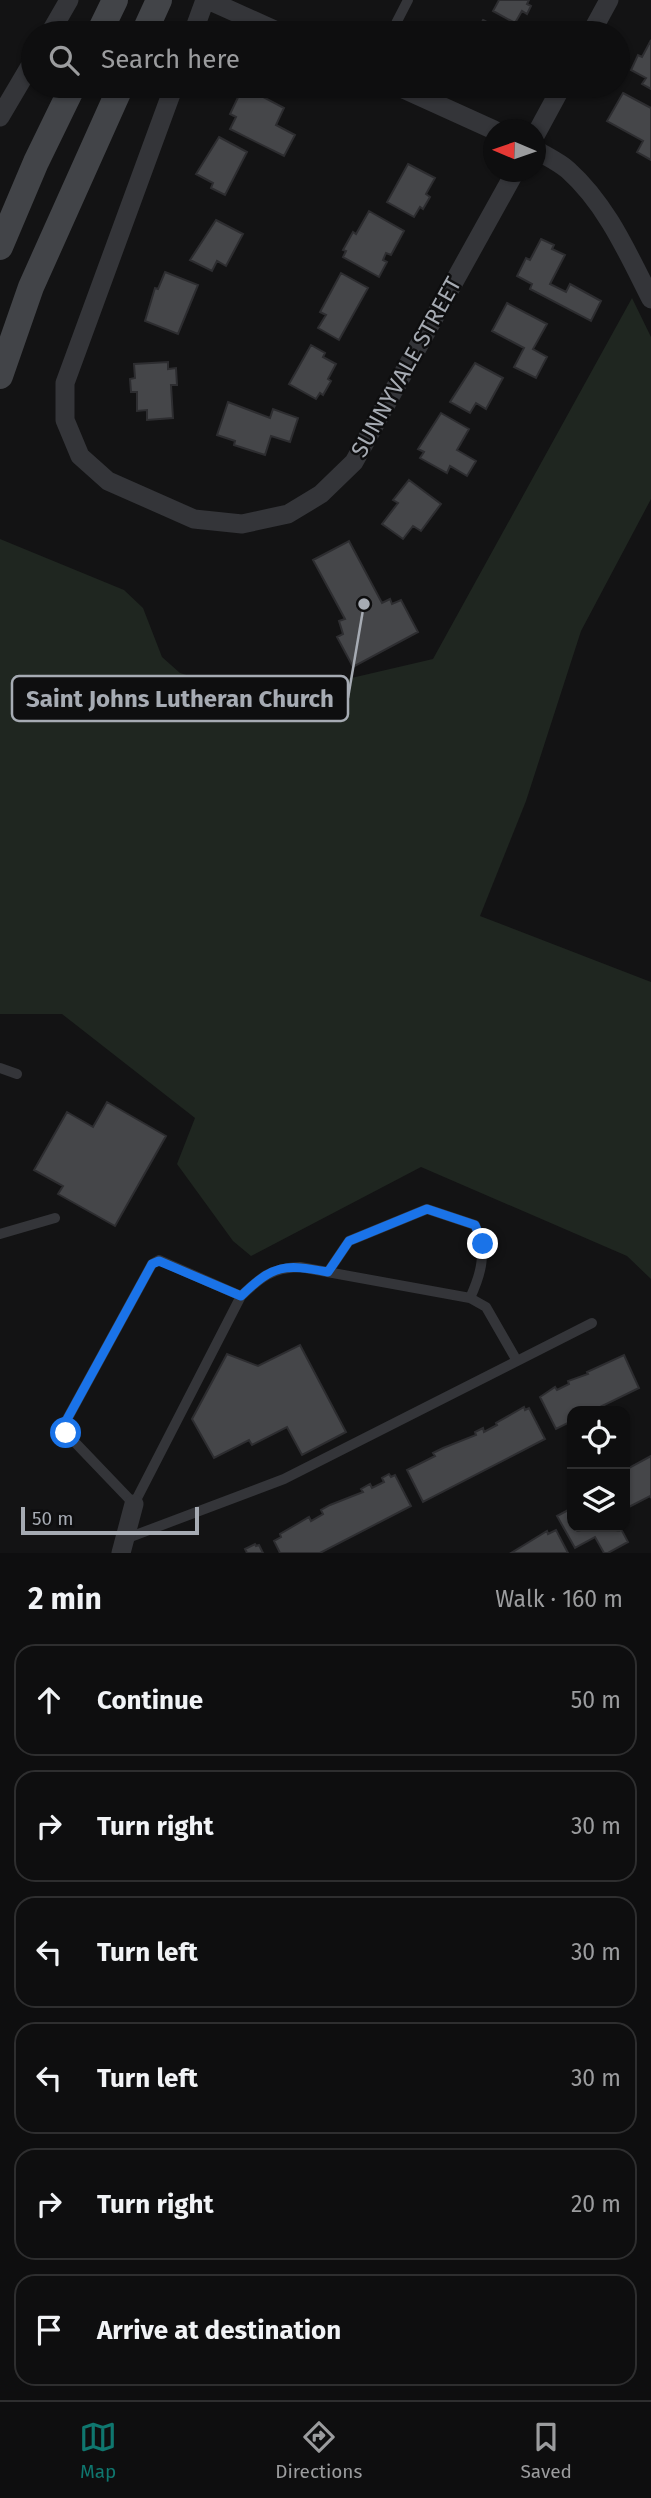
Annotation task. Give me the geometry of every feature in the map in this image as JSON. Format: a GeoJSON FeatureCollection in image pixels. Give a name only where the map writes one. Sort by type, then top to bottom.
{"type":"FeatureCollection","features":[{"type":"Feature","properties":{"kind":"main road"},"geometry":{"type":"LineString","coordinates":[[105,21],[115,0]]}},
{"type":"Feature","properties":{"kind":"main road"},"geometry":{"type":"LineString","coordinates":[[149,21],[159,0]]}},
{"type":"Feature","properties":{"kind":"main road"},"geometry":{"type":"LineString","coordinates":[[0,247],[36,162],[67,98]]}},
{"type":"Feature","properties":{"kind":"main road"},"geometry":{"type":"LineString","coordinates":[[0,376],[31,287],[116,98]]}},
{"type":"Feature","properties":{"kind":"street"},"geometry":{"type":"LineString","coordinates":[[57,21],[69,0]]}},
{"type":"Feature","properties":{"kind":"street"},"geometry":{"type":"LineString","coordinates":[[198,21],[206,0],[254,21]]}},
{"type":"Feature","properties":{"kind":"street"},"geometry":{"type":"LineString","coordinates":[[598,21],[610,0]]}},
{"type":"Feature","properties":{"kind":"street"},"geometry":{"type":"LineString","coordinates":[[0,117],[21,81]]}},
{"type":"Feature","properties":{"kind":"street","name":"SUNNYVALE STREET"},"geometry":{"type":"LineString","coordinates":[[170,98],[65,383],[65,420],[80,456],[108,481],[194,519],[242,524],[288,514],[321,494],[354,462],[509,182]]}},
{"type":"Feature","properties":{"kind":"street"},"geometry":{"type":"LineString","coordinates":[[423,98],[483,125]]}},
{"type":"Feature","properties":{"kind":"street"},"geometry":{"type":"LineString","coordinates":[[544,119],[556,98]]}},
{"type":"Feature","properties":{"kind":"street"},"geometry":{"type":"LineString","coordinates":[[546,156],[567,170],[595,200],[616,231],[651,299]]}},
{"type":"Feature","properties":{"kind":"street"},"geometry":{"type":"LineString","coordinates":[[123,1546],[134,1504]]}},
{"type":"Feature","properties":{"kind":"lane"},"geometry":{"type":"LineString","coordinates":[[397,21],[408,0]]}},
{"type":"Feature","properties":{"kind":"lane"},"geometry":{"type":"LineString","coordinates":[[0,1068],[17,1074]]}},
{"type":"Feature","properties":{"kind":"lane"},"geometry":{"type":"LineString","coordinates":[[328,1272],[349,1241],[427,1209],[475,1225],[483,1244],[478,1280],[470,1298]]}},
{"type":"Feature","properties":{"kind":"lane"},"geometry":{"type":"LineString","coordinates":[[0,1234],[55,1218]]}},
{"type":"Feature","properties":{"kind":"lane"},"geometry":{"type":"LineString","coordinates":[[241,1296],[159,1261],[152,1264],[65,1423],[66,1433],[134,1504],[241,1296],[260,1278],[280,1268],[300,1267],[470,1298],[486,1307],[517,1361]]}},
{"type":"Feature","properties":{"kind":"lane"},"geometry":{"type":"LineString","coordinates":[[123,1546],[284,1479],[592,1323]]}},
{"type":"Feature","properties":{"kind":"shaded area"},"geometry":{"type":"Polygon","coordinates":[[[632,298],[651,337],[651,499],[581,631],[526,801],[480,916],[651,982],[651,1279],[627,1256],[421,1167],[251,1256],[233,1241],[177,1164],[195,1118],[62,1014],[0,1014],[0,539],[124,590],[143,608],[162,657],[180,673],[249,695],[317,686],[433,659],[632,298]]]}},
{"type":"Feature","properties":{"kind":"building"},"geometry":{"type":"Polygon","coordinates":[[[499,0],[529,0],[527,4],[531,6],[527,14],[522,11],[516,21],[493,11],[499,0]]]}},
{"type":"Feature","properties":{"kind":"building"},"geometry":{"type":"Polygon","coordinates":[[[651,40],[651,89],[642,84],[646,78],[631,70],[638,55],[642,57],[651,40]]]}},
{"type":"Feature","properties":{"kind":"building"},"geometry":{"type":"Polygon","coordinates":[[[630,97],[651,108],[651,160],[637,152],[643,141],[607,121],[620,98],[630,97]]]}},
{"type":"Feature","properties":{"kind":"building"},"geometry":{"type":"Polygon","coordinates":[[[238,98],[265,98],[284,108],[276,125],[295,135],[284,156],[230,129],[236,117],[230,114],[238,98]]]}},
{"type":"Feature","properties":{"kind":"building"},"geometry":{"type":"Polygon","coordinates":[[[219,137],[247,152],[225,195],[211,188],[213,183],[196,174],[219,137]]]}},
{"type":"Feature","properties":{"kind":"building"},"geometry":{"type":"Polygon","coordinates":[[[408,164],[435,178],[426,194],[430,197],[414,217],[387,202],[408,164]]]}},
{"type":"Feature","properties":{"kind":"building"},"geometry":{"type":"Polygon","coordinates":[[[369,211],[404,231],[391,255],[386,253],[383,260],[387,262],[379,277],[343,257],[346,251],[343,250],[353,232],[356,234],[369,211]]]}},
{"type":"Feature","properties":{"kind":"building"},"geometry":{"type":"Polygon","coordinates":[[[216,220],[243,234],[226,266],[217,261],[212,271],[190,260],[216,220]]]}},
{"type":"Feature","properties":{"kind":"building"},"geometry":{"type":"Polygon","coordinates":[[[541,239],[554,245],[552,249],[565,255],[550,284],[566,292],[570,284],[601,301],[591,321],[530,289],[532,284],[517,276],[526,258],[530,260],[541,239]]]}},
{"type":"Feature","properties":{"kind":"building"},"geometry":{"type":"Polygon","coordinates":[[[165,272],[198,285],[178,334],[145,321],[155,288],[158,289],[165,272]]]}},
{"type":"Feature","properties":{"kind":"building"},"geometry":{"type":"Polygon","coordinates":[[[341,273],[368,288],[339,340],[318,328],[326,315],[320,312],[341,273]]]}},
{"type":"Feature","properties":{"kind":"building"},"geometry":{"type":"Polygon","coordinates":[[[507,303],[547,324],[533,349],[547,357],[536,378],[514,367],[524,348],[492,331],[507,303]]]}},
{"type":"Feature","properties":{"kind":"building"},"geometry":{"type":"Polygon","coordinates":[[[311,345],[325,353],[323,357],[336,364],[323,395],[320,393],[316,399],[289,384],[311,345]]]}},
{"type":"Feature","properties":{"kind":"building"},"geometry":{"type":"Polygon","coordinates":[[[168,362],[168,369],[176,368],[177,385],[171,385],[173,418],[147,420],[147,410],[137,411],[137,392],[131,392],[130,379],[135,378],[134,364],[168,362]]]}},
{"type":"Feature","properties":{"kind":"building"},"geometry":{"type":"Polygon","coordinates":[[[475,363],[503,378],[486,409],[476,403],[470,413],[450,402],[475,363]]]}},
{"type":"Feature","properties":{"kind":"building"},"geometry":{"type":"Polygon","coordinates":[[[228,402],[270,418],[273,409],[298,418],[290,442],[271,436],[265,455],[234,445],[235,441],[217,435],[228,402]]]}},
{"type":"Feature","properties":{"kind":"building"},"geometry":{"type":"Polygon","coordinates":[[[441,413],[469,429],[457,450],[476,461],[467,476],[450,466],[447,473],[420,458],[424,452],[418,449],[441,413]]]}},
{"type":"Feature","properties":{"kind":"building"},"geometry":{"type":"Polygon","coordinates":[[[409,480],[441,504],[421,531],[413,526],[403,539],[382,524],[398,503],[393,500],[409,480]]]}},
{"type":"Feature","properties":{"kind":"building"},"geometry":{"type":"Polygon","coordinates":[[[349,541],[382,603],[390,599],[392,604],[401,600],[418,632],[353,667],[337,637],[343,634],[339,621],[345,619],[313,560],[349,541]]]}},
{"type":"Feature","properties":{"kind":"building"},"geometry":{"type":"Polygon","coordinates":[[[107,1102],[166,1136],[115,1226],[58,1194],[63,1186],[34,1170],[67,1112],[93,1127],[107,1102]]]}},
{"type":"Feature","properties":{"kind":"building"},"geometry":{"type":"Polygon","coordinates":[[[300,1345],[346,1432],[302,1455],[287,1427],[252,1445],[249,1440],[214,1458],[192,1419],[227,1354],[258,1366],[300,1345]]]}},
{"type":"Feature","properties":{"kind":"building"},"geometry":{"type":"Polygon","coordinates":[[[624,1355],[639,1388],[602,1406],[567,1406],[567,1424],[556,1429],[540,1397],[555,1387],[557,1390],[569,1384],[568,1381],[588,1374],[587,1372],[624,1355]]]}},
{"type":"Feature","properties":{"kind":"building"},"geometry":{"type":"Polygon","coordinates":[[[524,1407],[525,1410],[529,1408],[545,1439],[423,1502],[407,1470],[435,1456],[433,1453],[476,1435],[475,1432],[483,1428],[484,1432],[497,1425],[496,1423],[524,1407]]]}},
{"type":"Feature","properties":{"kind":"building"},"geometry":{"type":"Polygon","coordinates":[[[651,1456],[651,1498],[650,1496],[630,1506],[630,1469],[651,1456]]]}},
{"type":"Feature","properties":{"kind":"building"},"geometry":{"type":"Polygon","coordinates":[[[389,1474],[391,1477],[395,1475],[411,1506],[320,1553],[280,1553],[274,1541],[281,1537],[280,1534],[309,1517],[311,1521],[323,1514],[321,1510],[363,1492],[361,1489],[370,1484],[372,1488],[384,1482],[382,1478],[389,1474]]]}},
{"type":"Feature","properties":{"kind":"building"},"geometry":{"type":"Polygon","coordinates":[[[567,1511],[567,1532],[623,1532],[628,1542],[604,1553],[595,1537],[575,1548],[557,1516],[567,1511]]]}},
{"type":"Feature","properties":{"kind":"building"},"geometry":{"type":"Polygon","coordinates":[[[556,1530],[568,1553],[511,1553],[547,1531],[548,1534],[556,1530]]]}},
{"type":"Feature","properties":{"kind":"building"},"geometry":{"type":"Polygon","coordinates":[[[259,1545],[263,1553],[247,1553],[245,1549],[259,1545]]]}},
{"type":"Feature","properties":{"kind":"place","name":"Saint Johns Lutheran Church"},"geometry":{"type":"Point","coordinates":[364,604]}},
{"type":"Feature","properties":{"kind":"route"},"geometry":{"type":"LineString","coordinates":[[66,1433],[65,1423],[152,1264],[159,1261],[241,1296],[260,1278],[280,1268],[300,1267],[328,1272],[349,1241],[427,1209],[475,1225],[483,1244]]}}]}
